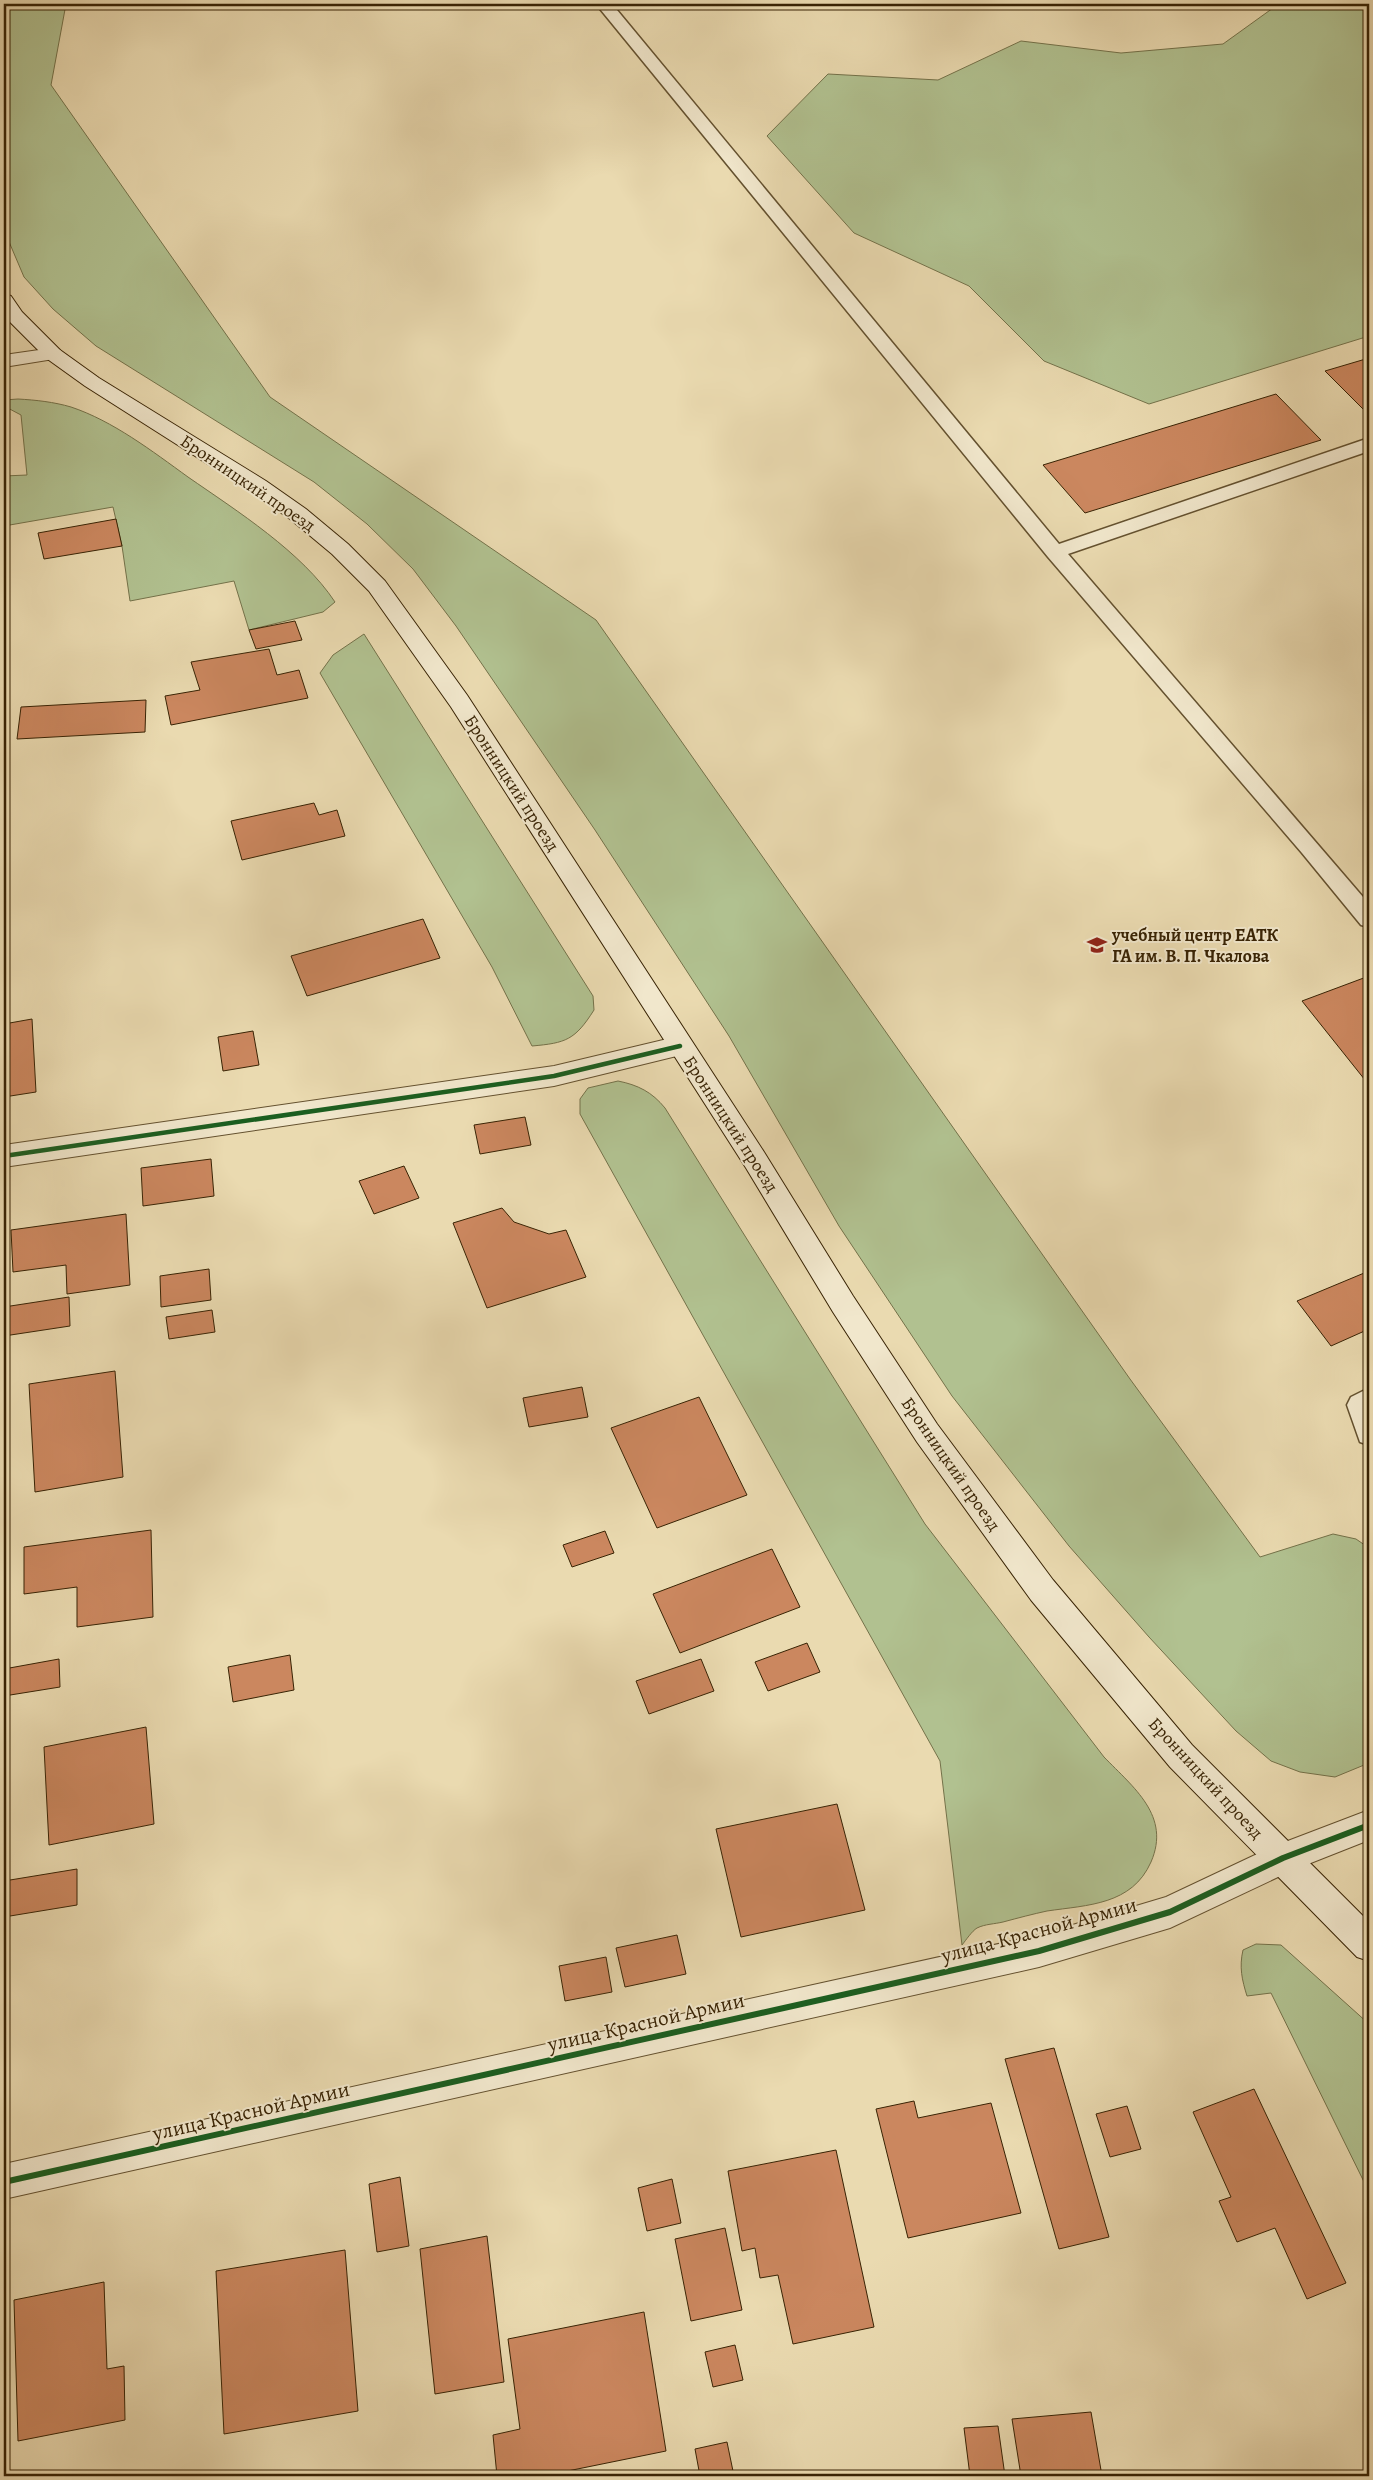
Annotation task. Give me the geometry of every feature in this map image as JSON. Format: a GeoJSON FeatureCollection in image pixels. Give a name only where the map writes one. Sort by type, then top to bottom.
{"type":"FeatureCollection","features":[{"type":"Feature","properties":{"kind":"main road","name":"Бронницкий проезд"},"geometry":{"type":"LineString","coordinates":[[4,300],[14,316],[52,354],[298,514],[340,549],[377,586],[459,701],[755,1160],[843,1304],[928,1433],[1042,1590],[1181,1756],[1369,1945]]}},
{"type":"Feature","properties":{"kind":"main road"},"geometry":{"type":"LineString","coordinates":[[4,361],[52,354]]}},
{"type":"Feature","properties":{"kind":"main road"},"geometry":{"type":"LineString","coordinates":[[4,1156],[554,1076],[680,1046]]}},
{"type":"Feature","properties":{"kind":"main road","name":"улица Красной Армии"},"geometry":{"type":"LineString","coordinates":[[4,2182],[1039,1951],[1170,1912],[1283,1858],[1369,1825]]}},
{"type":"Feature","properties":{"kind":"lane"},"geometry":{"type":"LineString","coordinates":[[604,4],[1055,552],[1310,847],[1369,919]]}},
{"type":"Feature","properties":{"kind":"lane"},"geometry":{"type":"LineString","coordinates":[[1055,552],[1369,444]]}},
{"type":"Feature","properties":{"kind":"lane"},"geometry":{"type":"LineString","coordinates":[[1369,1399],[1360,1405],[1369,1434]]}},
{"type":"Feature","properties":{"kind":"green space"},"geometry":{"type":"Polygon","coordinates":[[[4,4],[66,4],[51,85],[270,397],[596,620],[1130,1379],[1260,1557],[1333,1534],[1356,1539],[1369,1548],[1369,1763],[1335,1777],[1300,1772],[1271,1761],[1236,1731],[1149,1637],[1069,1546],[952,1396],[839,1226],[729,1036],[595,830],[456,626],[413,569],[367,524],[314,482],[96,346],[53,309],[24,277],[4,230],[4,4]]]}},
{"type":"Feature","properties":{"kind":"green space"},"geometry":{"type":"Polygon","coordinates":[[[1275,4],[1369,4],[1369,336],[1149,404],[1044,361],[969,286],[854,233],[767,136],[828,74],[938,80],[1021,41],[1121,53],[1223,44],[1273,8],[1275,4]]]}},
{"type":"Feature","properties":{"kind":"green space"},"geometry":{"type":"Polygon","coordinates":[[[18,399],[71,407],[117,428],[227,504],[287,549],[305,566],[335,602],[323,612],[249,630],[234,581],[130,601],[122,546],[113,507],[4,526],[4,476],[27,475],[21,415],[4,406],[4,400],[18,399]]]}},
{"type":"Feature","properties":{"kind":"green space"},"geometry":{"type":"Polygon","coordinates":[[[364,634],[593,996],[594,1010],[581,1028],[569,1038],[553,1043],[532,1046],[492,967],[320,673],[333,655],[364,634]]]}},
{"type":"Feature","properties":{"kind":"green space"},"geometry":{"type":"Polygon","coordinates":[[[618,1081],[644,1090],[665,1108],[925,1524],[1104,1757],[1127,1780],[1146,1804],[1153,1817],[1156,1831],[1156,1846],[1151,1862],[1143,1876],[1121,1895],[1093,1904],[1047,1911],[980,1927],[973,1931],[962,1945],[940,1761],[580,1114],[580,1099],[588,1088],[618,1081]]]}},
{"type":"Feature","properties":{"kind":"green space"},"geometry":{"type":"Polygon","coordinates":[[[1256,1944],[1281,1945],[1369,2024],[1369,2192],[1271,1993],[1247,1996],[1241,1962],[1243,1950],[1256,1944]]]}},
{"type":"Feature","properties":{"kind":"building"},"geometry":{"type":"Polygon","coordinates":[[[1369,358],[1369,415],[1325,371],[1369,358]]]}},
{"type":"Feature","properties":{"kind":"building"},"geometry":{"type":"Polygon","coordinates":[[[1276,394],[1321,440],[1085,513],[1043,465],[1276,394]]]}},
{"type":"Feature","properties":{"kind":"building"},"geometry":{"type":"Polygon","coordinates":[[[116,519],[122,546],[44,559],[38,533],[116,519]]]}},
{"type":"Feature","properties":{"kind":"building"},"geometry":{"type":"Polygon","coordinates":[[[295,621],[302,640],[256,649],[249,630],[295,621]]]}},
{"type":"Feature","properties":{"kind":"building"},"geometry":{"type":"Polygon","coordinates":[[[269,649],[277,675],[299,670],[308,698],[171,725],[165,696],[200,690],[191,662],[269,649]]]}},
{"type":"Feature","properties":{"kind":"building"},"geometry":{"type":"Polygon","coordinates":[[[146,700],[145,732],[17,739],[21,707],[146,700]]]}},
{"type":"Feature","properties":{"kind":"building"},"geometry":{"type":"Polygon","coordinates":[[[314,803],[319,815],[337,810],[345,836],[242,860],[231,821],[314,803]]]}},
{"type":"Feature","properties":{"kind":"building"},"geometry":{"type":"Polygon","coordinates":[[[423,919],[440,958],[307,996],[291,956],[423,919]]]}},
{"type":"Feature","properties":{"kind":"building"},"geometry":{"type":"Polygon","coordinates":[[[1369,976],[1369,1085],[1302,1001],[1369,976]]]}},
{"type":"Feature","properties":{"kind":"building"},"geometry":{"type":"Polygon","coordinates":[[[32,1019],[36,1092],[4,1097],[4,1024],[32,1019]]]}},
{"type":"Feature","properties":{"kind":"building"},"geometry":{"type":"Polygon","coordinates":[[[253,1031],[259,1065],[223,1071],[218,1037],[253,1031]]]}},
{"type":"Feature","properties":{"kind":"building"},"geometry":{"type":"Polygon","coordinates":[[[525,1117],[531,1145],[480,1154],[474,1125],[525,1117]]]}},
{"type":"Feature","properties":{"kind":"building"},"geometry":{"type":"Polygon","coordinates":[[[211,1159],[214,1196],[143,1206],[141,1168],[211,1159]]]}},
{"type":"Feature","properties":{"kind":"building"},"geometry":{"type":"Polygon","coordinates":[[[404,1166],[419,1198],[374,1214],[359,1181],[404,1166]]]}},
{"type":"Feature","properties":{"kind":"building"},"geometry":{"type":"Polygon","coordinates":[[[502,1208],[514,1222],[549,1234],[566,1230],[586,1277],[487,1308],[453,1223],[502,1208]]]}},
{"type":"Feature","properties":{"kind":"building"},"geometry":{"type":"Polygon","coordinates":[[[126,1214],[130,1285],[67,1294],[66,1265],[13,1272],[11,1230],[126,1214]]]}},
{"type":"Feature","properties":{"kind":"building"},"geometry":{"type":"Polygon","coordinates":[[[209,1269],[211,1300],[161,1307],[160,1276],[209,1269]]]}},
{"type":"Feature","properties":{"kind":"building"},"geometry":{"type":"Polygon","coordinates":[[[1369,1271],[1369,1329],[1331,1346],[1297,1301],[1369,1271]]]}},
{"type":"Feature","properties":{"kind":"building"},"geometry":{"type":"Polygon","coordinates":[[[69,1297],[70,1326],[4,1336],[4,1307],[69,1297]]]}},
{"type":"Feature","properties":{"kind":"building"},"geometry":{"type":"Polygon","coordinates":[[[212,1310],[215,1332],[169,1339],[166,1317],[212,1310]]]}},
{"type":"Feature","properties":{"kind":"building"},"geometry":{"type":"Polygon","coordinates":[[[115,1371],[123,1477],[35,1492],[29,1384],[115,1371]]]}},
{"type":"Feature","properties":{"kind":"building"},"geometry":{"type":"Polygon","coordinates":[[[582,1387],[588,1417],[529,1427],[523,1398],[582,1387]]]}},
{"type":"Feature","properties":{"kind":"building"},"geometry":{"type":"Polygon","coordinates":[[[699,1397],[747,1495],[657,1528],[611,1428],[699,1397]]]}},
{"type":"Feature","properties":{"kind":"building"},"geometry":{"type":"Polygon","coordinates":[[[151,1530],[153,1617],[77,1627],[77,1587],[24,1594],[24,1547],[151,1530]]]}},
{"type":"Feature","properties":{"kind":"building"},"geometry":{"type":"Polygon","coordinates":[[[605,1531],[614,1553],[572,1567],[563,1545],[605,1531]]]}},
{"type":"Feature","properties":{"kind":"building"},"geometry":{"type":"Polygon","coordinates":[[[772,1549],[800,1607],[680,1653],[653,1594],[772,1549]]]}},
{"type":"Feature","properties":{"kind":"building"},"geometry":{"type":"Polygon","coordinates":[[[807,1643],[820,1672],[768,1691],[755,1662],[807,1643]]]}},
{"type":"Feature","properties":{"kind":"building"},"geometry":{"type":"Polygon","coordinates":[[[290,1655],[294,1690],[233,1702],[228,1667],[290,1655]]]}},
{"type":"Feature","properties":{"kind":"building"},"geometry":{"type":"Polygon","coordinates":[[[59,1659],[60,1687],[4,1696],[4,1669],[59,1659]]]}},
{"type":"Feature","properties":{"kind":"building"},"geometry":{"type":"Polygon","coordinates":[[[701,1659],[714,1691],[649,1714],[636,1681],[701,1659]]]}},
{"type":"Feature","properties":{"kind":"building"},"geometry":{"type":"Polygon","coordinates":[[[146,1727],[154,1824],[49,1845],[44,1747],[146,1727]]]}},
{"type":"Feature","properties":{"kind":"building"},"geometry":{"type":"Polygon","coordinates":[[[837,1804],[865,1910],[741,1937],[716,1829],[837,1804]]]}},
{"type":"Feature","properties":{"kind":"building"},"geometry":{"type":"Polygon","coordinates":[[[77,1869],[77,1905],[4,1917],[4,1881],[77,1869]]]}},
{"type":"Feature","properties":{"kind":"building"},"geometry":{"type":"Polygon","coordinates":[[[677,1935],[686,1974],[625,1987],[616,1948],[677,1935]]]}},
{"type":"Feature","properties":{"kind":"building"},"geometry":{"type":"Polygon","coordinates":[[[606,1957],[612,1992],[565,2001],[559,1966],[606,1957]]]}},
{"type":"Feature","properties":{"kind":"building"},"geometry":{"type":"Polygon","coordinates":[[[1054,2048],[1109,2237],[1059,2249],[1005,2059],[1054,2048]]]}},
{"type":"Feature","properties":{"kind":"building"},"geometry":{"type":"Polygon","coordinates":[[[1254,2089],[1346,2283],[1307,2299],[1275,2228],[1237,2242],[1219,2201],[1231,2197],[1193,2112],[1254,2089]]]}},
{"type":"Feature","properties":{"kind":"building"},"geometry":{"type":"Polygon","coordinates":[[[914,2101],[918,2118],[991,2103],[1021,2213],[908,2238],[876,2109],[914,2101]]]}},
{"type":"Feature","properties":{"kind":"building"},"geometry":{"type":"Polygon","coordinates":[[[1127,2106],[1141,2149],[1110,2157],[1096,2114],[1127,2106]]]}},
{"type":"Feature","properties":{"kind":"building"},"geometry":{"type":"Polygon","coordinates":[[[836,2150],[874,2327],[793,2344],[778,2275],[760,2278],[755,2248],[742,2251],[728,2171],[836,2150]]]}},
{"type":"Feature","properties":{"kind":"building"},"geometry":{"type":"Polygon","coordinates":[[[400,2177],[409,2246],[377,2252],[369,2184],[400,2177]]]}},
{"type":"Feature","properties":{"kind":"building"},"geometry":{"type":"Polygon","coordinates":[[[672,2179],[681,2223],[647,2231],[638,2188],[672,2179]]]}},
{"type":"Feature","properties":{"kind":"building"},"geometry":{"type":"Polygon","coordinates":[[[725,2228],[742,2310],[691,2321],[675,2239],[725,2228]]]}},
{"type":"Feature","properties":{"kind":"building"},"geometry":{"type":"Polygon","coordinates":[[[487,2236],[504,2382],[435,2394],[420,2249],[487,2236]]]}},
{"type":"Feature","properties":{"kind":"building"},"geometry":{"type":"Polygon","coordinates":[[[345,2250],[358,2411],[224,2434],[216,2271],[345,2250]]]}},
{"type":"Feature","properties":{"kind":"building"},"geometry":{"type":"Polygon","coordinates":[[[104,2282],[107,2369],[124,2366],[125,2420],[18,2441],[14,2300],[104,2282]]]}},
{"type":"Feature","properties":{"kind":"building"},"geometry":{"type":"Polygon","coordinates":[[[644,2312],[666,2451],[543,2476],[497,2476],[493,2435],[520,2429],[508,2339],[644,2312]]]}},
{"type":"Feature","properties":{"kind":"building"},"geometry":{"type":"Polygon","coordinates":[[[735,2345],[743,2380],[713,2387],[705,2352],[735,2345]]]}},
{"type":"Feature","properties":{"kind":"building"},"geometry":{"type":"Polygon","coordinates":[[[1091,2412],[1102,2476],[1021,2476],[1012,2419],[1091,2412]]]}},
{"type":"Feature","properties":{"kind":"building"},"geometry":{"type":"Polygon","coordinates":[[[998,2426],[1005,2476],[970,2476],[964,2428],[998,2426]]]}},
{"type":"Feature","properties":{"kind":"building"},"geometry":{"type":"Polygon","coordinates":[[[727,2442],[734,2476],[700,2476],[695,2449],[727,2442]]]}},
{"type":"Feature","properties":{"kind":"cycle path"},"geometry":{"type":"LineString","coordinates":[[4,1156],[554,1076],[680,1046]]}},
{"type":"Feature","properties":{"kind":"cycle path"},"geometry":{"type":"LineString","coordinates":[[4,2182],[1039,1951],[1170,1912],[1283,1858],[1369,1825]]}},
{"type":"Feature","properties":{"kind":"place","name":"учебный центр ЕАТК ГА им. В. П. Чкалова"},"geometry":{"type":"Point","coordinates":[1097,945]}}]}
